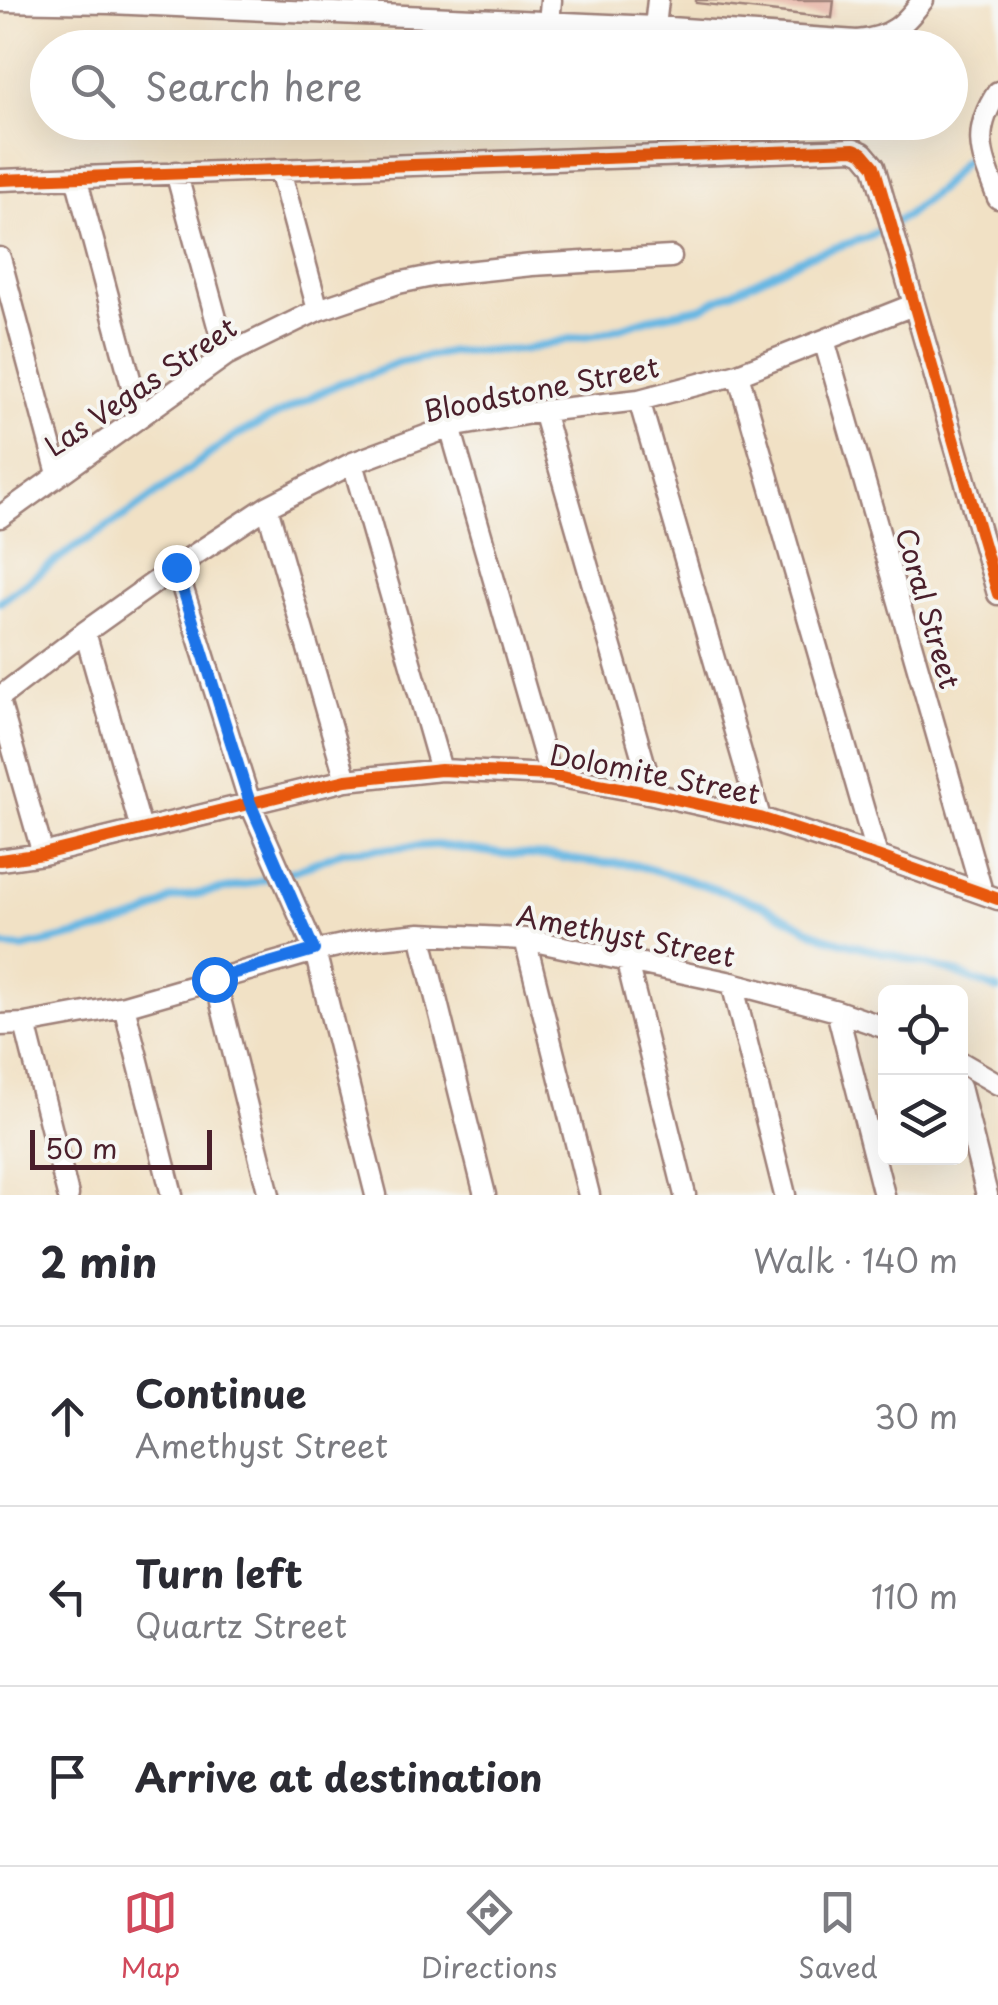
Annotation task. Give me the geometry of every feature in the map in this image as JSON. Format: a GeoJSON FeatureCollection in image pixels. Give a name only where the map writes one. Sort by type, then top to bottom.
{"type":"FeatureCollection","features":[{"type":"Feature","properties":{"kind":"street"},"geometry":{"type":"LineString","coordinates":[[549,24],[552,0]]}},
{"type":"Feature","properties":{"kind":"street"},"geometry":{"type":"LineString","coordinates":[[655,28],[658,0]]}},
{"type":"Feature","properties":{"kind":"street"},"geometry":{"type":"LineString","coordinates":[[895,30],[923,0]]}},
{"type":"Feature","properties":{"kind":"street"},"geometry":{"type":"LineString","coordinates":[[0,1],[235,4],[689,30]]}},
{"type":"Feature","properties":{"kind":"street"},"geometry":{"type":"LineString","coordinates":[[998,92],[981,127],[980,148],[991,154],[998,198]]}},
{"type":"Feature","properties":{"kind":"street"},"geometry":{"type":"LineString","coordinates":[[0,180],[854,149],[874,166],[998,594]]}},
{"type":"Feature","properties":{"kind":"street"},"geometry":{"type":"LineString","coordinates":[[280,170],[318,310]]}},
{"type":"Feature","properties":{"kind":"street"},"geometry":{"type":"LineString","coordinates":[[176,172],[226,355]]}},
{"type":"Feature","properties":{"kind":"street"},"geometry":{"type":"LineString","coordinates":[[76,177],[140,416]]}},
{"type":"Feature","properties":{"kind":"street","name":"Las Vegas Street"},"geometry":{"type":"LineString","coordinates":[[0,517],[226,355],[318,310],[398,283],[437,275],[671,257]]}},
{"type":"Feature","properties":{"kind":"street"},"geometry":{"type":"LineString","coordinates":[[0,258],[58,474]]}},
{"type":"Feature","properties":{"kind":"street","name":"Bloodstone Street"},"geometry":{"type":"LineString","coordinates":[[0,700],[84,632],[176,567],[267,507],[352,464],[450,427],[639,400],[738,374],[913,305]]}},
{"type":"Feature","properties":{"kind":"street","name":"Coral Street"},"geometry":{"type":"LineString","coordinates":[[824,340],[990,895]]}},
{"type":"Feature","properties":{"kind":"street"},"geometry":{"type":"LineString","coordinates":[[738,374],[876,856]]}},
{"type":"Feature","properties":{"kind":"street"},"geometry":{"type":"LineString","coordinates":[[639,400],[760,818]]}},
{"type":"Feature","properties":{"kind":"street"},"geometry":{"type":"LineString","coordinates":[[542,411],[652,794]]}},
{"type":"Feature","properties":{"kind":"street"},"geometry":{"type":"LineString","coordinates":[[450,427],[550,775]]}},
{"type":"Feature","properties":{"kind":"street"},"geometry":{"type":"LineString","coordinates":[[352,464],[440,770]]}},
{"type":"Feature","properties":{"kind":"street"},"geometry":{"type":"LineString","coordinates":[[267,507],[346,780]]}},
{"type":"Feature","properties":{"kind":"street"},"geometry":{"type":"LineString","coordinates":[[176,567],[250,803],[314,950],[376,1195]]}},
{"type":"Feature","properties":{"kind":"street"},"geometry":{"type":"LineString","coordinates":[[84,632],[141,829]]}},
{"type":"Feature","properties":{"kind":"street"},"geometry":{"type":"LineString","coordinates":[[0,700],[43,854]]}},
{"type":"Feature","properties":{"kind":"street","name":"Dolomite Street"},"geometry":{"type":"LineString","coordinates":[[0,860],[43,854],[346,780],[440,770],[550,775],[760,818],[990,895]]}},
{"type":"Feature","properties":{"kind":"street"},"geometry":{"type":"LineString","coordinates":[[420,934],[485,1195]]}},
{"type":"Feature","properties":{"kind":"street","name":"Amethyst Street"},"geometry":{"type":"LineString","coordinates":[[0,1025],[124,1006],[314,950],[420,934],[525,939],[732,983],[838,1010],[878,1025]]}},
{"type":"Feature","properties":{"kind":"street"},"geometry":{"type":"LineString","coordinates":[[525,939],[589,1195]]}},
{"type":"Feature","properties":{"kind":"street"},"geometry":{"type":"LineString","coordinates":[[627,962],[685,1195]]}},
{"type":"Feature","properties":{"kind":"street"},"geometry":{"type":"LineString","coordinates":[[214,979],[268,1195]]}},
{"type":"Feature","properties":{"kind":"street"},"geometry":{"type":"LineString","coordinates":[[732,983],[785,1195]]}},
{"type":"Feature","properties":{"kind":"street"},"geometry":{"type":"LineString","coordinates":[[124,1006],[172,1195]]}},
{"type":"Feature","properties":{"kind":"street"},"geometry":{"type":"LineString","coordinates":[[838,1010],[884,1195]]}},
{"type":"Feature","properties":{"kind":"street"},"geometry":{"type":"LineString","coordinates":[[26,1024],[68,1195]]}},
{"type":"Feature","properties":{"kind":"street"},"geometry":{"type":"LineString","coordinates":[[968,1067],[998,1084]]}},
{"type":"Feature","properties":{"kind":"street"},"geometry":{"type":"LineString","coordinates":[[968,1118],[988,1195]]}},
{"type":"Feature","properties":{"kind":"building"},"geometry":{"type":"Polygon","coordinates":[[[696,0],[834,0],[832,18],[696,0]]]}},
{"type":"Feature","properties":{"kind":"waterway"},"geometry":{"type":"LineString","coordinates":[[0,602],[233,437],[340,383],[397,363],[450,352],[524,350],[700,308],[808,256],[868,237],[907,215],[941,187],[965,160]]}},
{"type":"Feature","properties":{"kind":"waterway"},"geometry":{"type":"LineString","coordinates":[[0,946],[22,948],[107,928],[144,916],[171,899],[246,885],[344,851],[437,845],[631,864],[760,904],[824,937],[951,971],[998,990]]}},
{"type":"Feature","properties":{"kind":"cycle path"},"geometry":{"type":"LineString","coordinates":[[0,180],[854,149],[874,166],[998,594]]}},
{"type":"Feature","properties":{"kind":"cycle path"},"geometry":{"type":"LineString","coordinates":[[0,860],[43,854],[346,780],[441,770],[550,775],[760,818],[998,899]]}},
{"type":"Feature","properties":{"kind":"route"},"geometry":{"type":"LineString","coordinates":[[176,567],[250,803],[314,950],[214,979]]}}]}
